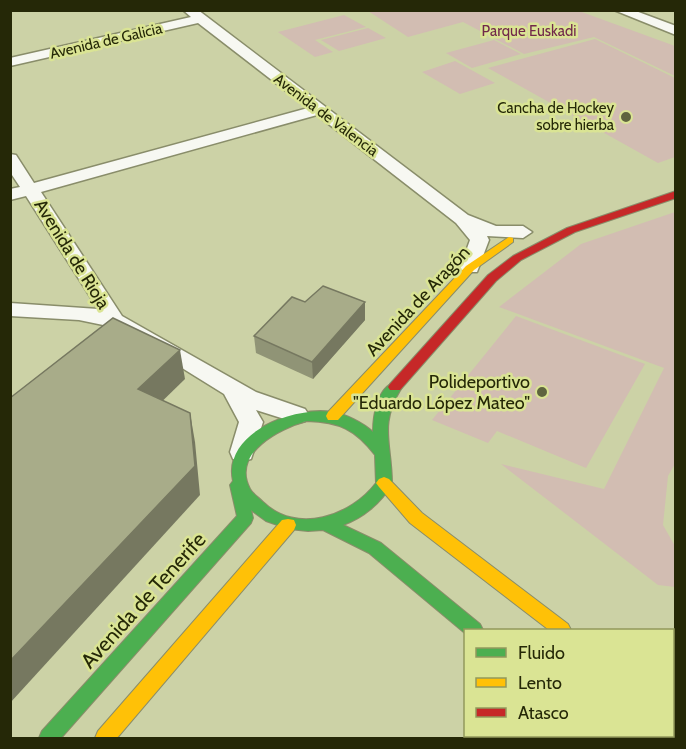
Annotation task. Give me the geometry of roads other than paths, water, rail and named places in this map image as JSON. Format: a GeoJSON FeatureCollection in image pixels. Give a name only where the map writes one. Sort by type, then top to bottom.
{"type":"FeatureCollection","features":[{"type":"Feature","properties":{"kind":"main road"},"geometry":{"type":"LineString","coordinates":[[329,526],[364,510],[384,483],[378,418],[385,398],[492,278],[547,240],[675,194]]}},
{"type":"Feature","properties":{"kind":"main road","name":"Avenida de Aragón"},"geometry":{"type":"LineString","coordinates":[[333,416],[470,268],[496,247],[528,230]]}},
{"type":"Feature","properties":{"kind":"main road"},"geometry":{"type":"LineString","coordinates":[[383,454],[364,429],[333,416],[297,415],[263,428],[242,452],[238,481],[254,509],[288,525],[329,526],[375,549],[473,629]]}},
{"type":"Feature","properties":{"kind":"main road","name":"Avenida de Tenerife"},"geometry":{"type":"LineString","coordinates":[[49,738],[245,518],[238,481]]}},
{"type":"Feature","properties":{"kind":"main road"},"geometry":{"type":"LineString","coordinates":[[384,483],[416,518],[561,629]]}},
{"type":"Feature","properties":{"kind":"main road"},"geometry":{"type":"LineString","coordinates":[[105,738],[288,525]]}},
{"type":"Feature","properties":{"kind":"street"},"geometry":{"type":"LineString","coordinates":[[620,10],[675,31]]}},
{"type":"Feature","properties":{"kind":"street","name":"Avenida de Galicia"},"geometry":{"type":"LineString","coordinates":[[10,62],[195,15]]}},
{"type":"Feature","properties":{"kind":"street","name":"Avenida de Valencia"},"geometry":{"type":"LineString","coordinates":[[195,15],[462,219]]}},
{"type":"Feature","properties":{"kind":"street"},"geometry":{"type":"LineString","coordinates":[[10,195],[319,110]]}},
{"type":"Feature","properties":{"kind":"street","name":"Avenida de Rioja"},"geometry":{"type":"LineString","coordinates":[[10,159],[101,296],[113,320]]}},
{"type":"Feature","properties":{"kind":"street"},"geometry":{"type":"LineString","coordinates":[[462,219],[494,232],[528,230]]}},
{"type":"Feature","properties":{"kind":"street"},"geometry":{"type":"LineString","coordinates":[[462,219],[480,240],[470,268]]}},
{"type":"Feature","properties":{"kind":"street"},"geometry":{"type":"LineString","coordinates":[[10,309],[51,311],[113,320],[180,357],[234,392],[269,409],[297,415]]}},
{"type":"Feature","properties":{"kind":"street"},"geometry":{"type":"LineString","coordinates":[[234,392],[251,422],[242,452]]}},
{"type":"Feature","properties":{"kind":"place","name":"Cancha de Hockey sobre hierba"},"geometry":{"type":"Point","coordinates":[626,117]}},
{"type":"Feature","properties":{"kind":"place","name":"Polideportivo \"Eduardo López Mateo\""},"geometry":{"type":"Point","coordinates":[542,392]}},
{"type":"Feature","properties":{"kind":"park label","name":"Parque Euskadi"},"geometry":{"type":"Point","coordinates":[529,31]}}]}
